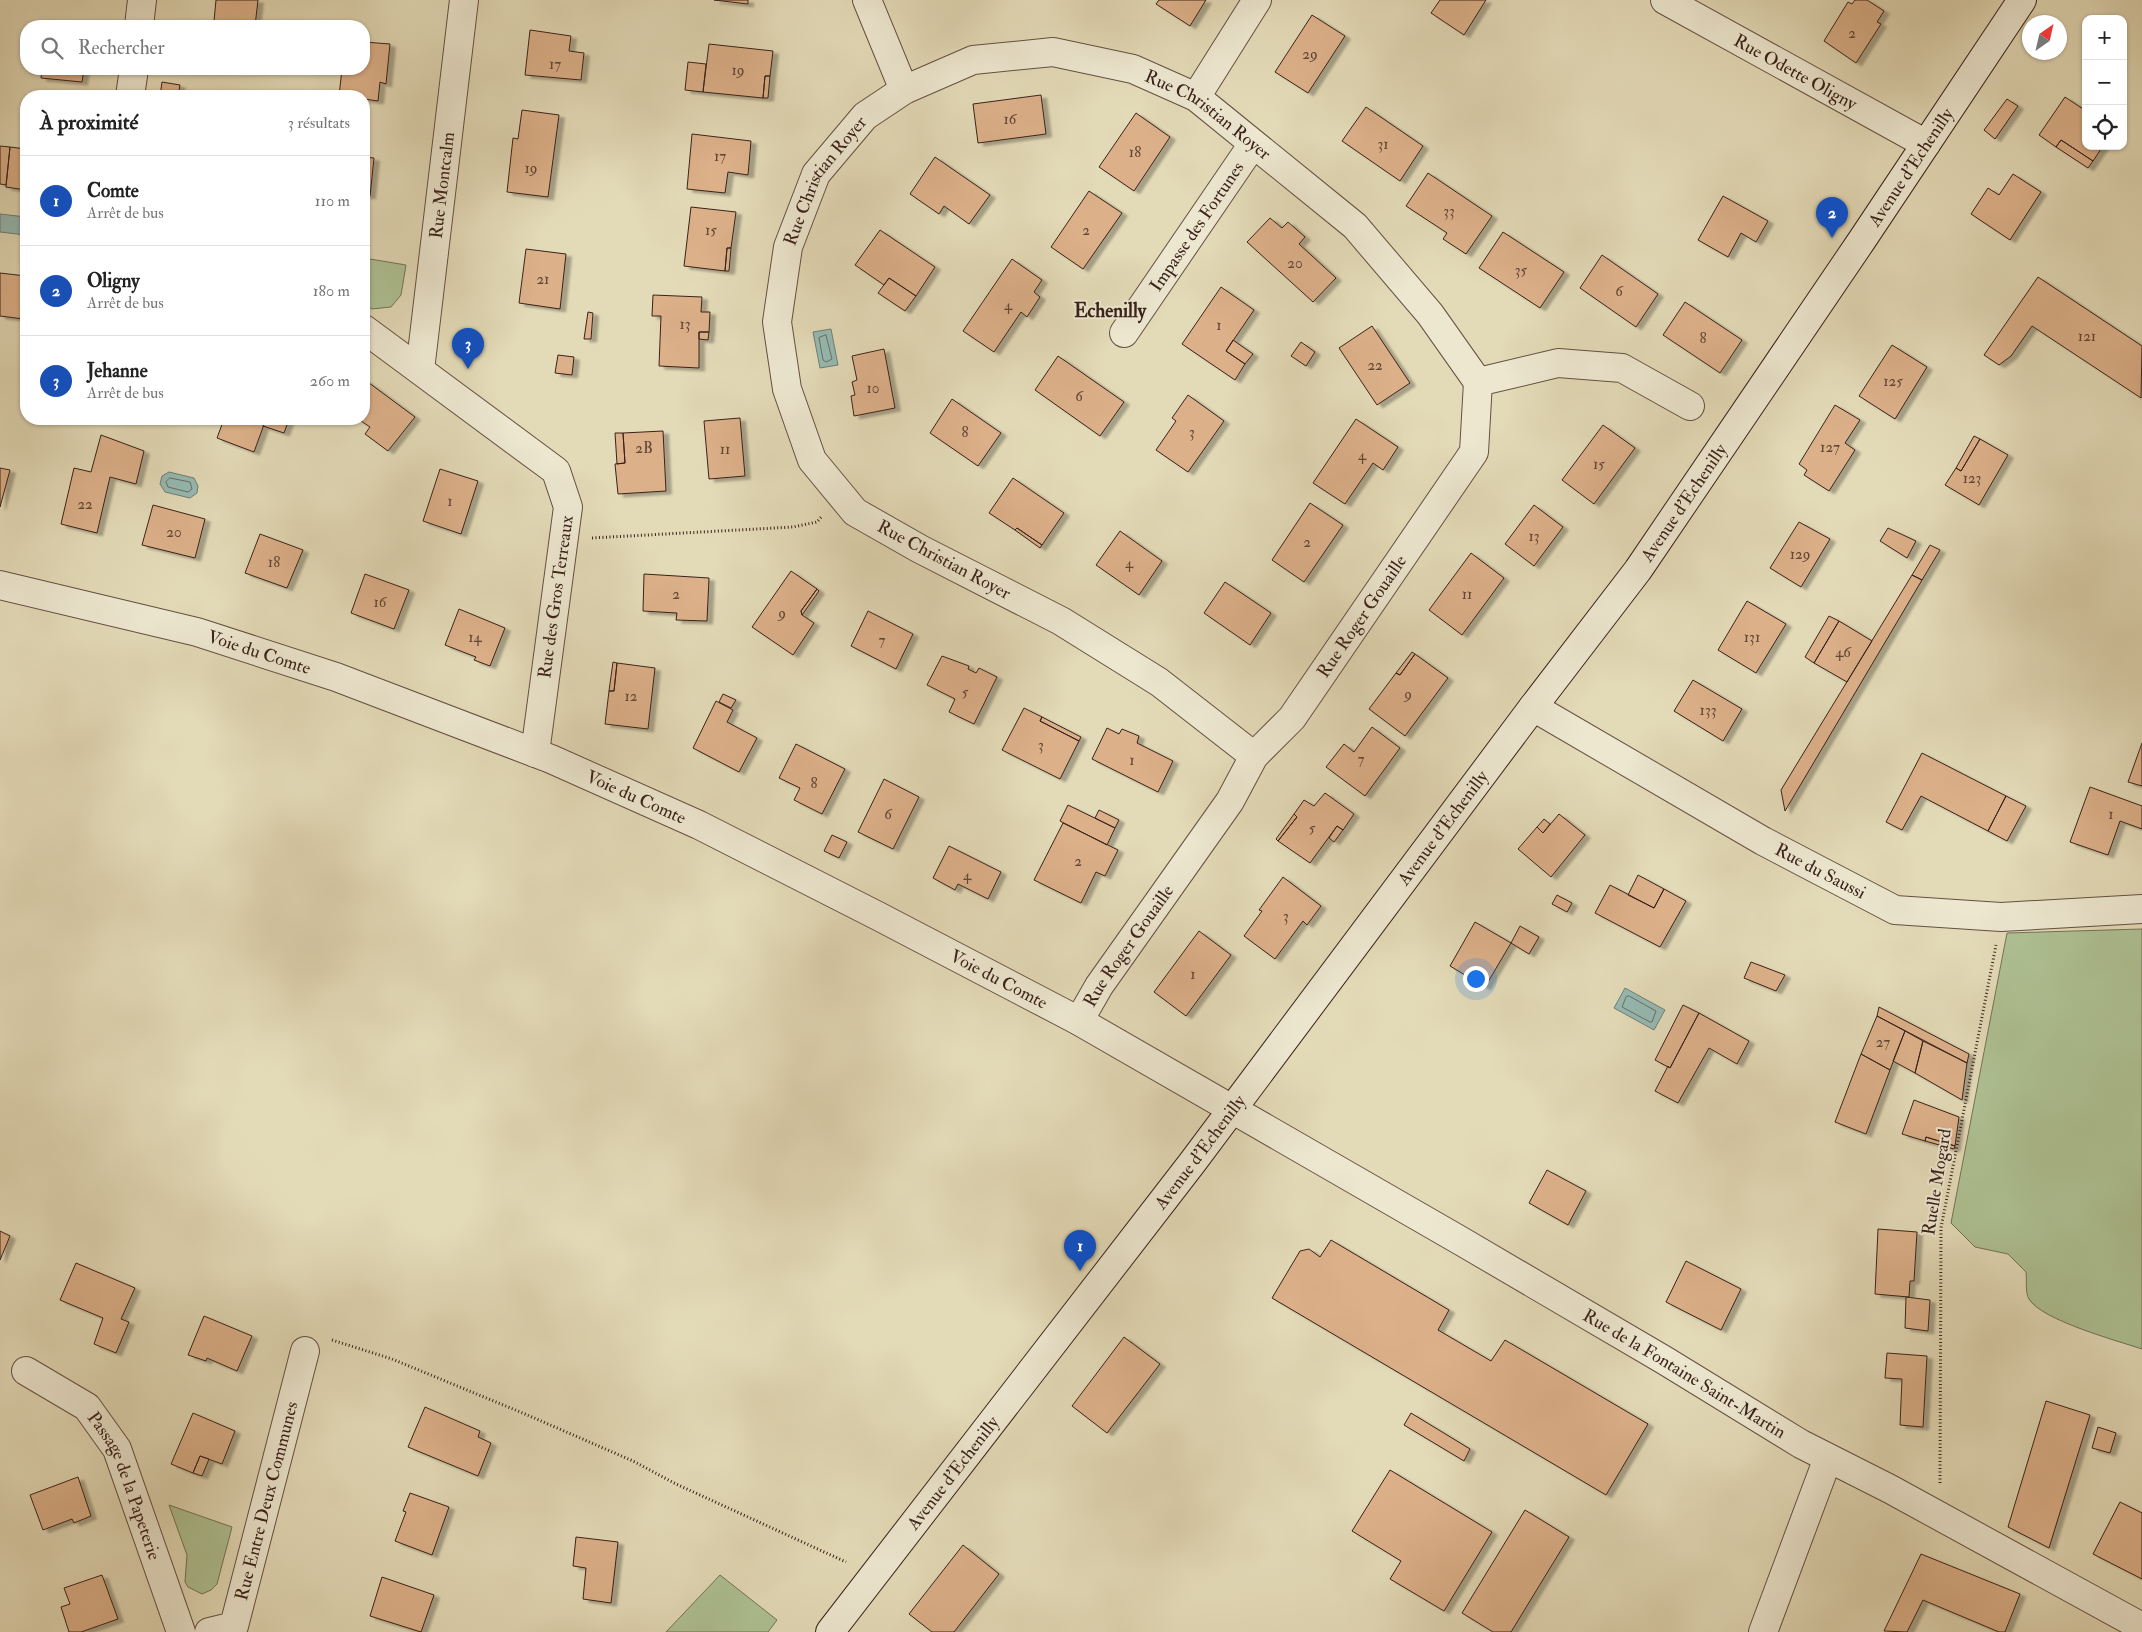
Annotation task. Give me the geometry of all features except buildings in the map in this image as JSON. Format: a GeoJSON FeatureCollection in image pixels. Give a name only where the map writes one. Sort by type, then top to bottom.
{"type":"FeatureCollection","features":[{"type":"Feature","properties":{"kind":"street"},"geometry":{"type":"LineString","coordinates":[[140,20],[142,0]]}},
{"type":"Feature","properties":{"kind":"street","name":"Rue Montcalm"},"geometry":{"type":"LineString","coordinates":[[420,370],[464,0]]}},
{"type":"Feature","properties":{"kind":"street"},"geometry":{"type":"LineString","coordinates":[[867,0],[904,90]]}},
{"type":"Feature","properties":{"kind":"street"},"geometry":{"type":"LineString","coordinates":[[1196,97],[1258,0]]}},
{"type":"Feature","properties":{"kind":"street","name":"Rue Odette Oligny"},"geometry":{"type":"LineString","coordinates":[[1665,0],[1926,144]]}},
{"type":"Feature","properties":{"kind":"street","name":"Avenue d'Echenilly"},"geometry":{"type":"LineString","coordinates":[[830,1632],[1232,1109],[1638,570],[2022,0]]}},
{"type":"Feature","properties":{"kind":"street","name":"Rue Christian Royer"},"geometry":{"type":"LineString","coordinates":[[1254,756],[1159,682],[1061,621],[920,549],[855,512],[812,460],[787,389],[777,322],[788,247],[816,174],[864,116],[904,90],[972,60],[1053,52],[1133,69],[1196,97],[1355,226],[1430,314],[1478,382]]}},
{"type":"Feature","properties":{"kind":"street"},"geometry":{"type":"LineString","coordinates":[[131,90],[133,75]]}},
{"type":"Feature","properties":{"kind":"street","name":"Impasse des Fortunes"},"geometry":{"type":"LineString","coordinates":[[1124,333],[1253,144]]}},
{"type":"Feature","properties":{"kind":"street","name":"Rue des Gros Terreaux"},"geometry":{"type":"LineString","coordinates":[[370,332],[556,471],[568,507],[535,753]]}},
{"type":"Feature","properties":{"kind":"street"},"geometry":{"type":"LineString","coordinates":[[1478,382],[1558,363],[1622,368],[1690,406]]}},
{"type":"Feature","properties":{"kind":"street","name":"Rue Roger Gouaille"},"geometry":{"type":"LineString","coordinates":[[1079,1021],[1099,986],[1230,801],[1254,756],[1292,718],[1474,452],[1478,382]]}},
{"type":"Feature","properties":{"kind":"street","name":"Voie du Comte"},"geometry":{"type":"LineString","coordinates":[[0,585],[197,632],[336,677],[535,753],[708,830],[878,916],[1079,1021],[1232,1109]]}},
{"type":"Feature","properties":{"kind":"street","name":"Rue du Saussi"},"geometry":{"type":"LineString","coordinates":[[1533,707],[1763,841],[1894,910],[2001,917],[2142,909]]}},
{"type":"Feature","properties":{"kind":"street","name":"Rue de la Fontaine Saint-Martin"},"geometry":{"type":"LineString","coordinates":[[1232,1109],[1664,1360],[1800,1444],[1940,1516],[2142,1627]]}},
{"type":"Feature","properties":{"kind":"street","name":"Rue Entre Deux Communes"},"geometry":{"type":"LineString","coordinates":[[233,1630],[316,1345]]}},
{"type":"Feature","properties":{"kind":"street","name":"Passage de la Papeterie"},"geometry":{"type":"LineString","coordinates":[[26,1371],[87,1407],[117,1449],[182,1632]]}},
{"type":"Feature","properties":{"kind":"street"},"geometry":{"type":"LineString","coordinates":[[1763,1632],[1828,1458]]}},
{"type":"Feature","properties":{"kind":"path"},"geometry":{"type":"LineString","coordinates":[[564,540],[793,527],[817,522],[842,496]]}},
{"type":"Feature","properties":{"kind":"path","name":"Ruelle Mogard"},"geometry":{"type":"LineString","coordinates":[[1940,1516],[1941,1228],[2001,917]]}},
{"type":"Feature","properties":{"kind":"path"},"geometry":{"type":"LineString","coordinates":[[316,1345],[392,1359],[633,1461],[676,1484],[874,1575]]}},
{"type":"Feature","properties":{"kind":"green space"},"geometry":{"type":"Polygon","coordinates":[[[370,259],[406,265],[401,295],[391,307],[370,308],[370,259]]]}},
{"type":"Feature","properties":{"kind":"green space"},"geometry":{"type":"Polygon","coordinates":[[[2142,929],[2142,1349],[2081,1329],[2048,1315],[2036,1307],[2029,1299],[2026,1272],[2008,1254],[1975,1247],[1951,1223],[2007,933],[2142,929]]]}},
{"type":"Feature","properties":{"kind":"green space"},"geometry":{"type":"Polygon","coordinates":[[[169,1505],[232,1527],[217,1584],[211,1590],[202,1594],[188,1587],[185,1582],[187,1555],[169,1505]]]}},
{"type":"Feature","properties":{"kind":"green space"},"geometry":{"type":"Polygon","coordinates":[[[720,1575],[777,1620],[768,1632],[666,1632],[720,1575]]]}},
{"type":"Feature","properties":{"kind":"water"},"geometry":{"type":"Polygon","coordinates":[[[0,214],[20,216],[20,234],[0,232],[0,214]]]}},
{"type":"Feature","properties":{"kind":"water"},"geometry":{"type":"Polygon","coordinates":[[[831,329],[838,365],[820,368],[813,332],[831,329]]]}},
{"type":"Feature","properties":{"kind":"water"},"geometry":{"type":"Polygon","coordinates":[[[169,472],[194,478],[198,486],[197,493],[190,498],[165,492],[160,484],[162,476],[169,472]]]}},
{"type":"Feature","properties":{"kind":"water"},"geometry":{"type":"Polygon","coordinates":[[[1625,988],[1665,1010],[1654,1030],[1614,1008],[1625,988]]]}},
{"type":"Feature","properties":{"kind":"place","name":"Oligny"},"geometry":{"type":"Point","coordinates":[1832,238]}},
{"type":"Feature","properties":{"kind":"place","name":"Jehanne"},"geometry":{"type":"Point","coordinates":[468,369]}},
{"type":"Feature","properties":{"kind":"place","name":"Comte"},"geometry":{"type":"Point","coordinates":[1080,1271]}},
{"type":"Feature","properties":{"kind":"district","name":"Echenilly"},"geometry":{"type":"Point","coordinates":[1110,311]}}]}
